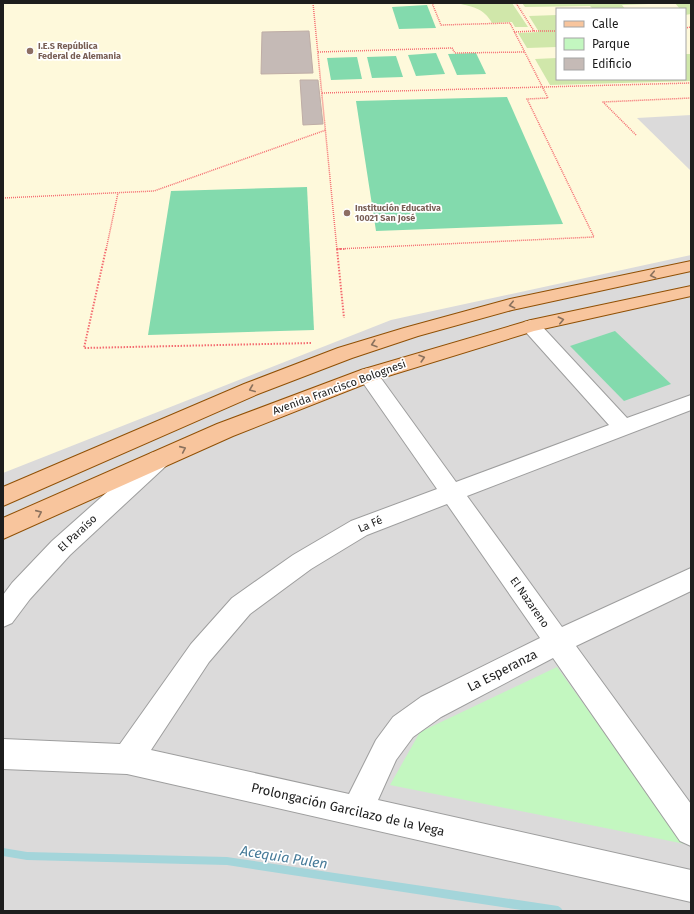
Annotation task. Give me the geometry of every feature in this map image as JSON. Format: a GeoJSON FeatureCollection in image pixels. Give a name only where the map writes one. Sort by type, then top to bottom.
{"type":"FeatureCollection","features":[{"type":"Feature","properties":{"kind":"main road"},"geometry":{"type":"LineString","coordinates":[[3,497],[251,388],[345,353],[411,332],[510,305],[691,266]]}},
{"type":"Feature","properties":{"kind":"main road","name":"Avenida Francisco Bolognesi"},"geometry":{"type":"LineString","coordinates":[[3,529],[225,430],[368,375],[531,326],[691,290]]}},
{"type":"Feature","properties":{"kind":"street"},"geometry":{"type":"LineString","coordinates":[[531,326],[622,428]]}},
{"type":"Feature","properties":{"kind":"street","name":"El Nazareno"},"geometry":{"type":"LineString","coordinates":[[368,375],[691,830]]}},
{"type":"Feature","properties":{"kind":"street","name":"La Fé"},"geometry":{"type":"LineString","coordinates":[[127,760],[200,653],[241,606],[302,562],[360,528],[691,402]]}},
{"type":"Feature","properties":{"kind":"street","name":"El Paraíso"},"geometry":{"type":"LineString","coordinates":[[3,615],[61,548],[159,459]]}},
{"type":"Feature","properties":{"kind":"street","name":"La Esperanza"},"geometry":{"type":"LineString","coordinates":[[357,811],[386,750],[403,727],[431,707],[558,642],[691,579]]}},
{"type":"Feature","properties":{"kind":"street","name":"Prolongación Garcilazo de la Vega"},"geometry":{"type":"LineString","coordinates":[[3,754],[127,760],[691,886]]}},
{"type":"Feature","properties":{"kind":"path"},"geometry":{"type":"LineString","coordinates":[[313,3],[344,318]]}},
{"type":"Feature","properties":{"kind":"path"},"geometry":{"type":"LineString","coordinates":[[337,249],[594,237],[527,99],[548,98],[510,23],[441,25],[432,3]]}},
{"type":"Feature","properties":{"kind":"path"},"geometry":{"type":"LineString","coordinates":[[516,3],[534,31]]}},
{"type":"Feature","properties":{"kind":"path"},"geometry":{"type":"LineString","coordinates":[[514,32],[556,31]]}},
{"type":"Feature","properties":{"kind":"path"},"geometry":{"type":"LineString","coordinates":[[318,52],[452,48],[455,53],[525,52]]}},
{"type":"Feature","properties":{"kind":"path"},"geometry":{"type":"LineString","coordinates":[[322,93],[691,83]]}},
{"type":"Feature","properties":{"kind":"path"},"geometry":{"type":"LineString","coordinates":[[636,135],[603,102],[691,98]]}},
{"type":"Feature","properties":{"kind":"path"},"geometry":{"type":"LineString","coordinates":[[3,198],[154,191],[326,130]]}},
{"type":"Feature","properties":{"kind":"path"},"geometry":{"type":"LineString","coordinates":[[118,193],[84,348],[312,343]]}},
{"type":"Feature","properties":{"kind":"shaded area"},"geometry":{"type":"Polygon","coordinates":[[[3,3],[691,3],[691,911],[3,911],[3,3]]]}},
{"type":"Feature","properties":{"kind":"shaded area","name":"Institución Educativa 10021 San José"},"geometry":{"type":"Polygon","coordinates":[[[3,3],[691,3],[691,115],[637,118],[691,171],[691,255],[391,320],[3,473],[3,3]]]}},
{"type":"Feature","properties":{"kind":"green space"},"geometry":{"type":"Polygon","coordinates":[[[455,3],[512,3],[528,27],[515,27],[512,22],[492,23],[485,14],[476,8],[455,3]]]}},
{"type":"Feature","properties":{"kind":"green space"},"geometry":{"type":"Polygon","coordinates":[[[522,3],[675,3],[622,5],[624,8],[592,8],[590,6],[525,7],[522,3]]]}},
{"type":"Feature","properties":{"kind":"green space"},"geometry":{"type":"Polygon","coordinates":[[[675,3],[691,3],[691,14],[686,15],[686,8],[679,8],[675,3]]]}},
{"type":"Feature","properties":{"kind":"green space"},"geometry":{"type":"Polygon","coordinates":[[[427,5],[436,28],[399,29],[392,7],[427,5]]]}},
{"type":"Feature","properties":{"kind":"green space"},"geometry":{"type":"Polygon","coordinates":[[[556,15],[556,47],[527,48],[518,33],[539,32],[529,16],[556,15]]]}},
{"type":"Feature","properties":{"kind":"green space"},"geometry":{"type":"Polygon","coordinates":[[[436,53],[445,74],[416,76],[408,55],[436,53]]]}},
{"type":"Feature","properties":{"kind":"green space"},"geometry":{"type":"Polygon","coordinates":[[[476,53],[486,74],[457,75],[448,54],[476,53]]]}},
{"type":"Feature","properties":{"kind":"green space"},"geometry":{"type":"Polygon","coordinates":[[[686,54],[691,54],[691,81],[550,85],[535,59],[556,58],[556,80],[686,80],[686,54]]]}},
{"type":"Feature","properties":{"kind":"green space"},"geometry":{"type":"Polygon","coordinates":[[[396,56],[403,77],[372,78],[367,57],[396,56]]]}},
{"type":"Feature","properties":{"kind":"green space"},"geometry":{"type":"Polygon","coordinates":[[[357,57],[362,79],[331,80],[327,58],[357,57]]]}},
{"type":"Feature","properties":{"kind":"green space"},"geometry":{"type":"Polygon","coordinates":[[[507,97],[563,224],[376,231],[356,101],[507,97]]]}},
{"type":"Feature","properties":{"kind":"green space"},"geometry":{"type":"Polygon","coordinates":[[[307,187],[314,330],[148,335],[171,191],[307,187]]]}},
{"type":"Feature","properties":{"kind":"green space"},"geometry":{"type":"Polygon","coordinates":[[[615,331],[671,384],[624,401],[570,346],[615,331]]]}},
{"type":"Feature","properties":{"kind":"green space"},"geometry":{"type":"Polygon","coordinates":[[[557,667],[685,844],[390,785],[420,732],[557,667]]]}},
{"type":"Feature","properties":{"kind":"building"},"geometry":{"type":"Polygon","coordinates":[[[309,31],[313,73],[261,74],[262,32],[309,31]]]}},
{"type":"Feature","properties":{"kind":"building"},"geometry":{"type":"Polygon","coordinates":[[[300,80],[318,80],[323,124],[303,125],[300,80]]]}},
{"type":"Feature","properties":{"kind":"waterway","name":"Acequia Pulen"},"geometry":{"type":"LineString","coordinates":[[3,852],[27,856],[227,861],[558,911]]}},
{"type":"Feature","properties":{"kind":"place","name":"I.E.S República Federal de Alemania"},"geometry":{"type":"Point","coordinates":[30,51]}},
{"type":"Feature","properties":{"kind":"place","name":"Institución Educativa 10021 San José"},"geometry":{"type":"Point","coordinates":[347,213]}}]}
